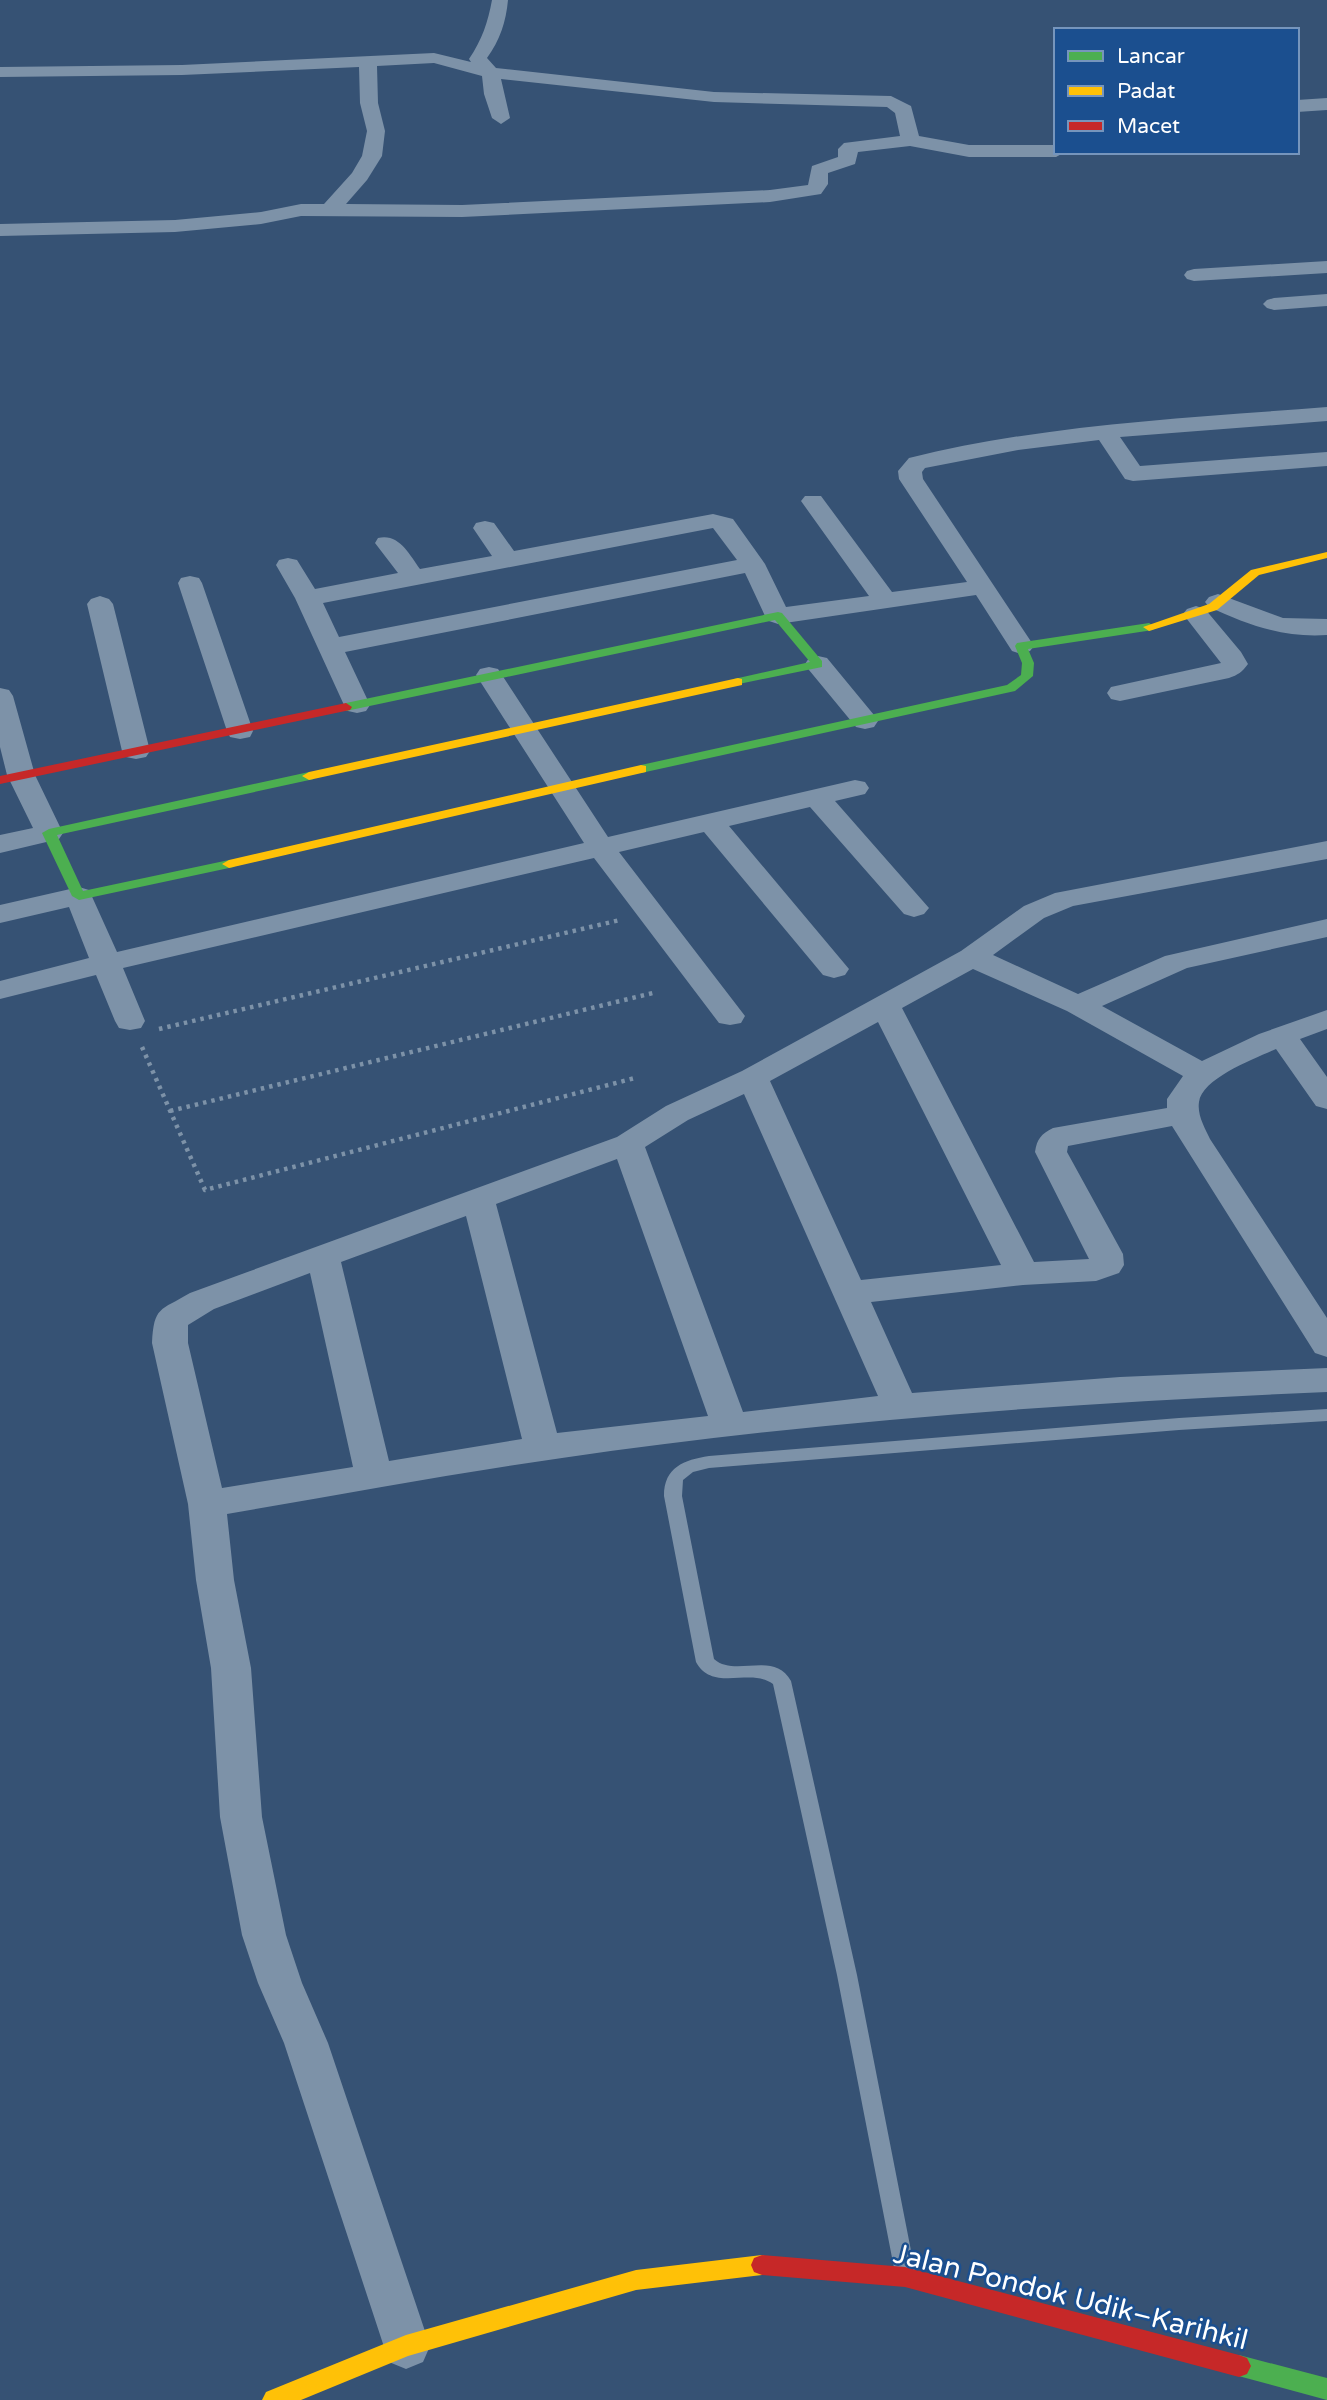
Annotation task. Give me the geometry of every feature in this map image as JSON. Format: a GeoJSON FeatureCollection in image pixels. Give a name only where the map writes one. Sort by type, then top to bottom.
{"type":"FeatureCollection","features":[{"type":"Feature","properties":{"kind":"street"},"geometry":{"type":"LineString","coordinates":[[500,0],[492,34],[487,46],[478,55],[491,73],[493,94],[501,118]]}},
{"type":"Feature","properties":{"kind":"street"},"geometry":{"type":"LineString","coordinates":[[0,72],[181,70],[434,58],[491,73],[741,99],[891,102],[904,110],[910,141]]}},
{"type":"Feature","properties":{"kind":"street"},"geometry":{"type":"LineString","coordinates":[[328,212],[360,176],[372,156],[376,131],[369,103],[368,62]]}},
{"type":"Feature","properties":{"kind":"street"},"geometry":{"type":"LineString","coordinates":[[1299,106],[1327,104]]}},
{"type":"Feature","properties":{"kind":"street"},"geometry":{"type":"LineString","coordinates":[[0,230],[175,226],[261,218],[301,211],[512,209],[770,196],[814,190],[818,184],[819,170],[848,160],[848,149],[851,147],[910,141],[969,150],[1054,151]]}},
{"type":"Feature","properties":{"kind":"street"},"geometry":{"type":"LineString","coordinates":[[1194,275],[1327,267]]}},
{"type":"Feature","properties":{"kind":"street"},"geometry":{"type":"LineString","coordinates":[[1274,304],[1327,300]]}},
{"type":"Feature","properties":{"kind":"street"},"geometry":{"type":"LineString","coordinates":[[0,914],[329,843],[560,787],[1012,688],[1027,677],[1028,663],[1021,646],[911,480],[910,471],[917,463],[1035,440],[1105,431],[1327,414]]}},
{"type":"Feature","properties":{"kind":"street"},"geometry":{"type":"LineString","coordinates":[[1105,431],[1133,474],[1327,460]]}},
{"type":"Feature","properties":{"kind":"street"},"geometry":{"type":"LineString","coordinates":[[813,501],[886,602]]}},
{"type":"Feature","properties":{"kind":"street"},"geometry":{"type":"LineString","coordinates":[[308,598],[713,521],[724,524],[753,565],[778,616],[865,721]]}},
{"type":"Feature","properties":{"kind":"street"},"geometry":{"type":"LineString","coordinates":[[485,528],[508,560]]}},
{"type":"Feature","properties":{"kind":"street"},"geometry":{"type":"LineString","coordinates":[[387,543],[414,578]]}},
{"type":"Feature","properties":{"kind":"street"},"geometry":{"type":"LineString","coordinates":[[1021,646],[1144,629],[1207,608],[1255,572],[1327,555]]}},
{"type":"Feature","properties":{"kind":"street"},"geometry":{"type":"LineString","coordinates":[[288,565],[308,598],[357,705]]}},
{"type":"Feature","properties":{"kind":"street"},"geometry":{"type":"LineString","coordinates":[[329,647],[753,565]]}},
{"type":"Feature","properties":{"kind":"street"},"geometry":{"type":"LineString","coordinates":[[190,583],[240,731]]}},
{"type":"Feature","properties":{"kind":"street"},"geometry":{"type":"LineString","coordinates":[[10,778],[778,616],[983,587]]}},
{"type":"Feature","properties":{"kind":"street"},"geometry":{"type":"LineString","coordinates":[[100,604],[136,751]]}},
{"type":"Feature","properties":{"kind":"street"},"geometry":{"type":"LineString","coordinates":[[1207,608],[1289,629],[1327,627]]}},
{"type":"Feature","properties":{"kind":"street"},"geometry":{"type":"LineString","coordinates":[[1120,693],[1229,670],[1235,664],[1207,608]]}},
{"type":"Feature","properties":{"kind":"street"},"geometry":{"type":"LineString","coordinates":[[0,844],[818,664]]}},
{"type":"Feature","properties":{"kind":"street"},"geometry":{"type":"LineString","coordinates":[[489,676],[601,848],[730,1016]]}},
{"type":"Feature","properties":{"kind":"street"},"geometry":{"type":"LineString","coordinates":[[2,711],[10,778],[49,833],[79,896],[133,1028]]}},
{"type":"Feature","properties":{"kind":"street"},"geometry":{"type":"LineString","coordinates":[[0,990],[855,788]]}},
{"type":"Feature","properties":{"kind":"street"},"geometry":{"type":"LineString","coordinates":[[816,797],[914,908]]}},
{"type":"Feature","properties":{"kind":"street"},"geometry":{"type":"LineString","coordinates":[[710,822],[834,970]]}},
{"type":"Feature","properties":{"kind":"street"},"geometry":{"type":"LineString","coordinates":[[406,2346],[306,2043],[280,1983],[264,1935],[241,1817],[231,1668],[215,1580],[207,1504],[170,1343],[171,1320],[202,1301],[628,1144],[677,1113],[753,1078],[885,1006],[972,957],[1034,912],[1065,899],[1327,850]]}},
{"type":"Feature","properties":{"kind":"street"},"geometry":{"type":"LineString","coordinates":[[1078,1006],[1176,962],[1327,928]]}},
{"type":"Feature","properties":{"kind":"street"},"geometry":{"type":"LineString","coordinates":[[972,957],[1078,1006],[1202,1074]]}},
{"type":"Feature","properties":{"kind":"street"},"geometry":{"type":"LineString","coordinates":[[885,1006],[1023,1274]]}},
{"type":"Feature","properties":{"kind":"street"},"geometry":{"type":"LineString","coordinates":[[1327,1019],[1282,1036],[1202,1074],[1186,1090],[1182,1115],[1194,1139],[1327,1345]]}},
{"type":"Feature","properties":{"kind":"street"},"geometry":{"type":"LineString","coordinates":[[1282,1036],[1327,1100]]}},
{"type":"Feature","properties":{"kind":"street"},"geometry":{"type":"LineString","coordinates":[[753,1078],[900,1406]]}},
{"type":"Feature","properties":{"kind":"street"},"geometry":{"type":"LineString","coordinates":[[848,1293],[1023,1274],[1096,1270],[1107,1265],[1106,1254],[1051,1152],[1053,1141],[1064,1135],[1182,1115]]}},
{"type":"Feature","properties":{"kind":"street"},"geometry":{"type":"LineString","coordinates":[[628,1144],[730,1426]]}},
{"type":"Feature","properties":{"kind":"street"},"geometry":{"type":"LineString","coordinates":[[478,1199],[543,1448]]}},
{"type":"Feature","properties":{"kind":"street"},"geometry":{"type":"LineString","coordinates":[[323,1256],[374,1476]]}},
{"type":"Feature","properties":{"kind":"street"},"geometry":{"type":"LineString","coordinates":[[207,1504],[543,1448],[900,1406],[1120,1389],[1327,1380]]}},
{"type":"Feature","properties":{"kind":"street","name":"Jalan Pondok Udik–Karihkil"},"geometry":{"type":"LineString","coordinates":[[274,2400],[406,2346],[636,2280],[765,2265],[905,2277],[1327,2389]]}},
{"type":"Feature","properties":{"kind":"lane"},"geometry":{"type":"LineString","coordinates":[[905,2277],[846,1975],[782,1681],[775,1673],[767,1670],[722,1673],[705,1662],[673,1496],[673,1479],[680,1469],[709,1462],[1179,1424],[1327,1415]]}},
{"type":"Feature","properties":{"kind":"path"},"geometry":{"type":"LineString","coordinates":[[621,920],[133,1028],[205,1191],[635,1078]]}},
{"type":"Feature","properties":{"kind":"path"},"geometry":{"type":"LineString","coordinates":[[170,1111],[657,992]]}},
{"type":"Feature","properties":{"kind":"traffic: fast"},"geometry":{"type":"LineString","coordinates":[[346,707],[778,616],[818,664],[738,682]]}},
{"type":"Feature","properties":{"kind":"traffic: fast"},"geometry":{"type":"LineString","coordinates":[[641,769],[1011,688],[1027,676],[1028,663],[1021,646],[1149,627]]}},
{"type":"Feature","properties":{"kind":"traffic: fast"},"geometry":{"type":"LineString","coordinates":[[229,864],[79,896],[49,833],[309,776]]}},
{"type":"Feature","properties":{"kind":"traffic: fast"},"geometry":{"type":"LineString","coordinates":[[1239,2366],[1327,2389]]}},
{"type":"Feature","properties":{"kind":"traffic: slow"},"geometry":{"type":"LineString","coordinates":[[1149,627],[1213,607],[1255,572],[1327,555]]}},
{"type":"Feature","properties":{"kind":"traffic: slow"},"geometry":{"type":"LineString","coordinates":[[309,776],[738,682]]}},
{"type":"Feature","properties":{"kind":"traffic: slow"},"geometry":{"type":"LineString","coordinates":[[229,864],[641,769]]}},
{"type":"Feature","properties":{"kind":"traffic: slow"},"geometry":{"type":"LineString","coordinates":[[274,2400],[406,2346],[636,2280],[762,2265]]}},
{"type":"Feature","properties":{"kind":"traffic: jam"},"geometry":{"type":"LineString","coordinates":[[0,780],[346,707]]}},
{"type":"Feature","properties":{"kind":"traffic: jam"},"geometry":{"type":"LineString","coordinates":[[762,2265],[905,2277],[1239,2366]]}}]}
